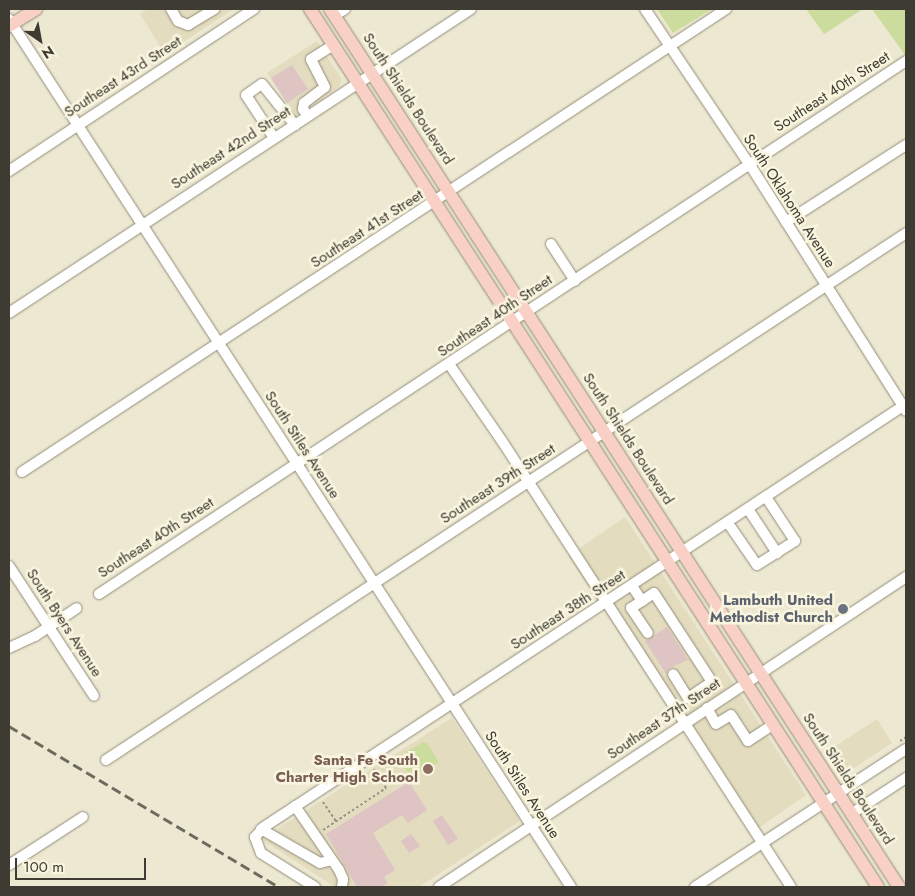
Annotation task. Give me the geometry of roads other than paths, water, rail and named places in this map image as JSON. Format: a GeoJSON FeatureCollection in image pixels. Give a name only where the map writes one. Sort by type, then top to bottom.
{"type":"FeatureCollection","features":[{"type":"Feature","properties":{"kind":"main road"},"geometry":{"type":"LineString","coordinates":[[10,23],[36,9]]}},
{"type":"Feature","properties":{"kind":"main road"},"geometry":{"type":"LineString","coordinates":[[310,9],[878,887]]}},
{"type":"Feature","properties":{"kind":"main road","name":"South Shields Boulevard"},"geometry":{"type":"LineString","coordinates":[[336,11],[372,73],[448,192],[899,887]]}},
{"type":"Feature","properties":{"kind":"street"},"geometry":{"type":"LineString","coordinates":[[171,9],[178,22],[188,25],[215,9]]}},
{"type":"Feature","properties":{"kind":"street","name":"Southeast 43rd Street"},"geometry":{"type":"LineString","coordinates":[[9,171],[254,9]]}},
{"type":"Feature","properties":{"kind":"street","name":"Southeast 42nd Street"},"geometry":{"type":"LineString","coordinates":[[9,313],[471,9]]}},
{"type":"Feature","properties":{"kind":"street","name":"South Oklahoma Avenue"},"geometry":{"type":"LineString","coordinates":[[646,9],[669,47],[750,165],[905,408]]}},
{"type":"Feature","properties":{"kind":"street","name":"Southeast 41st Street"},"geometry":{"type":"LineString","coordinates":[[22,472],[726,9]]}},
{"type":"Feature","properties":{"kind":"street","name":"South Stiles Avenue"},"geometry":{"type":"LineString","coordinates":[[10,23],[571,887]]}},
{"type":"Feature","properties":{"kind":"street"},"geometry":{"type":"LineString","coordinates":[[308,116],[303,109],[304,103],[325,87],[311,59],[333,45]]}},
{"type":"Feature","properties":{"kind":"street","name":"Southeast 40th Street"},"geometry":{"type":"LineString","coordinates":[[99,594],[906,61]]}},
{"type":"Feature","properties":{"kind":"street"},"geometry":{"type":"LineString","coordinates":[[274,138],[246,95],[262,84],[295,125]]}},
{"type":"Feature","properties":{"kind":"street"},"geometry":{"type":"LineString","coordinates":[[786,222],[906,145]]}},
{"type":"Feature","properties":{"kind":"street","name":"Southeast 39th Street"},"geometry":{"type":"LineString","coordinates":[[106,760],[906,233]]}},
{"type":"Feature","properties":{"kind":"street"},"geometry":{"type":"LineString","coordinates":[[551,244],[575,281]]}},
{"type":"Feature","properties":{"kind":"street"},"geometry":{"type":"LineString","coordinates":[[449,364],[791,887]]}},
{"type":"Feature","properties":{"kind":"street","name":"Southeast 38th Street"},"geometry":{"type":"LineString","coordinates":[[261,829],[766,497],[905,408]]}},
{"type":"Feature","properties":{"kind":"street"},"geometry":{"type":"LineString","coordinates":[[728,522],[757,565],[795,541],[766,497]]}},
{"type":"Feature","properties":{"kind":"street"},"geometry":{"type":"LineString","coordinates":[[748,509],[777,552]]}},
{"type":"Feature","properties":{"kind":"street","name":"South Byers Avenue"},"geometry":{"type":"LineString","coordinates":[[9,566],[94,696]]}},
{"type":"Feature","properties":{"kind":"street","name":"Southeast 37th Street"},"geometry":{"type":"LineString","coordinates":[[439,887],[760,672],[906,577]]}},
{"type":"Feature","properties":{"kind":"street"},"geometry":{"type":"LineString","coordinates":[[632,586],[642,601]]}},
{"type":"Feature","properties":{"kind":"street"},"geometry":{"type":"LineString","coordinates":[[648,633],[631,608],[654,593],[712,682],[688,698],[673,674]]}},
{"type":"Feature","properties":{"kind":"street"},"geometry":{"type":"LineString","coordinates":[[9,648],[77,608]]}},
{"type":"Feature","properties":{"kind":"street"},"geometry":{"type":"LineString","coordinates":[[701,689],[716,724],[730,715],[748,741],[773,724]]}},
{"type":"Feature","properties":{"kind":"street"},"geometry":{"type":"LineString","coordinates":[[695,887],[905,753]]}},
{"type":"Feature","properties":{"kind":"street"},"geometry":{"type":"LineString","coordinates":[[851,814],[906,778]]}},
{"type":"Feature","properties":{"kind":"street"},"geometry":{"type":"LineString","coordinates":[[296,806],[343,879],[342,887]]}},
{"type":"Feature","properties":{"kind":"street"},"geometry":{"type":"LineString","coordinates":[[9,865],[82,817]]}},
{"type":"Feature","properties":{"kind":"street"},"geometry":{"type":"LineString","coordinates":[[315,887],[261,853],[256,845],[255,837],[261,829],[320,863],[332,860]]}},
{"type":"Feature","properties":{"kind":"railway"},"geometry":{"type":"LineString","coordinates":[[9,726],[279,887]]}},
{"type":"Feature","properties":{"kind":"place","name":"Lambuth United Methodist Church"},"geometry":{"type":"Point","coordinates":[843,609]}},
{"type":"Feature","properties":{"kind":"place","name":"Santa Fe South Charter High School"},"geometry":{"type":"Point","coordinates":[428,769]}}]}
